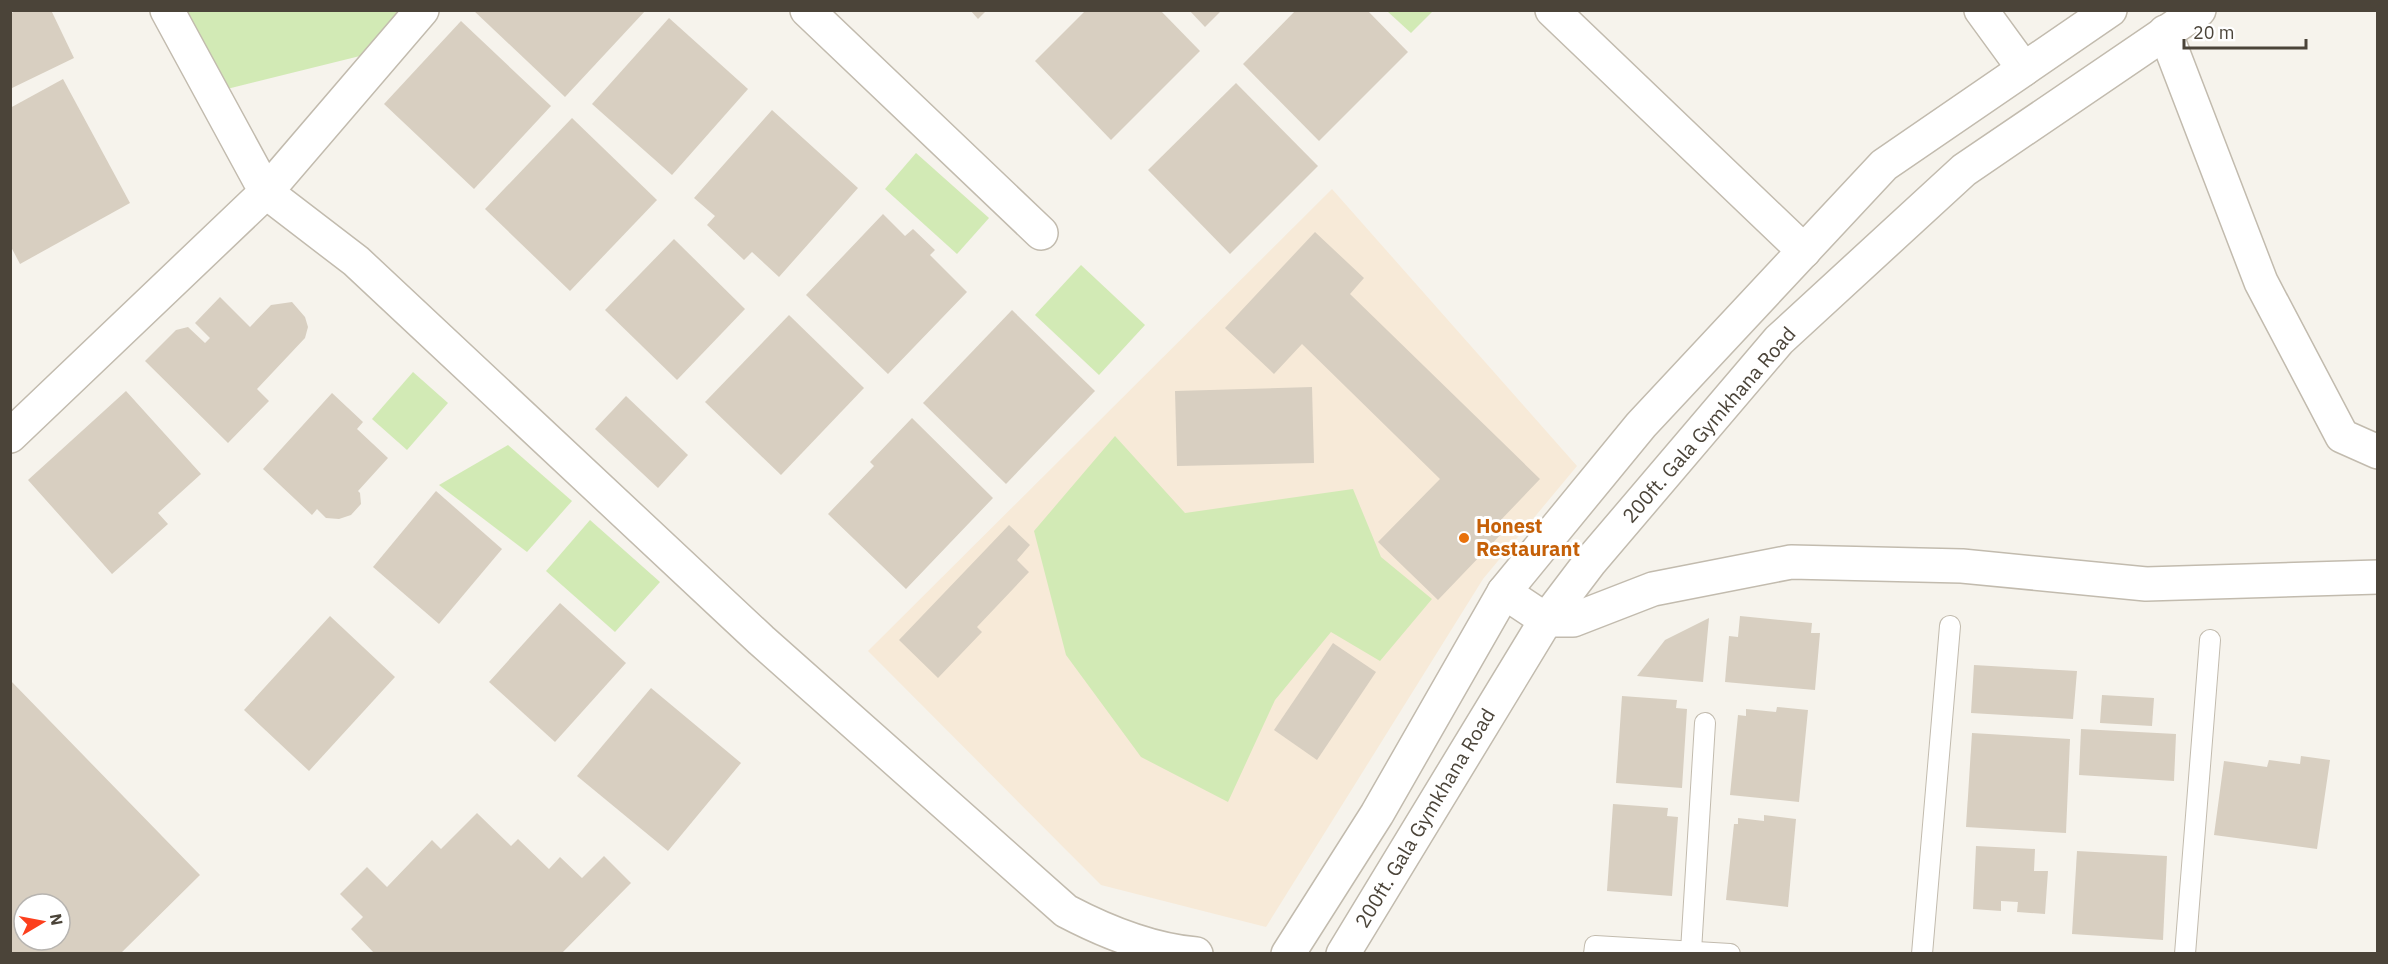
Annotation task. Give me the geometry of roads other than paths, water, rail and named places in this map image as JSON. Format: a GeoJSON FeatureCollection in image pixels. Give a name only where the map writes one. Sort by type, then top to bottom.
{"type":"FeatureCollection","features":[{"type":"Feature","properties":{"kind":"street"},"geometry":{"type":"LineString","coordinates":[[167,10],[266,192],[356,261],[761,640],[1066,911],[1097,927],[1149,945],[1196,954]]}},
{"type":"Feature","properties":{"kind":"street"},"geometry":{"type":"LineString","coordinates":[[10,436],[266,192],[422,10]]}},
{"type":"Feature","properties":{"kind":"street"},"geometry":{"type":"LineString","coordinates":[[807,10],[1041,233]]}},
{"type":"Feature","properties":{"kind":"street"},"geometry":{"type":"LineString","coordinates":[[1552,10],[1804,251]]}},
{"type":"Feature","properties":{"kind":"street"},"geometry":{"type":"LineString","coordinates":[[1982,10],[2024,69]]}},
{"type":"Feature","properties":{"kind":"street"},"geometry":{"type":"LineString","coordinates":[[1288,954],[1377,814],[1504,592],[1641,425],[1884,165],[2110,10]]}},
{"type":"Feature","properties":{"kind":"street","name":"200ft. Gala Gymkhana Road"},"geometry":{"type":"LineString","coordinates":[[1342,954],[1546,620],[1590,562],[1779,340],[1964,170],[2199,10]]}},
{"type":"Feature","properties":{"kind":"street"},"geometry":{"type":"LineString","coordinates":[[2165,32],[2261,282],[2342,436],[2378,452]]}},
{"type":"Feature","properties":{"kind":"street"},"geometry":{"type":"LineString","coordinates":[[1504,592],[1546,620],[1573,620],[1653,589],[1791,562],[1962,566],[2146,584],[2378,577]]}},
{"type":"Feature","properties":{"kind":"lane"},"geometry":{"type":"LineString","coordinates":[[1922,954],[1950,626]]}},
{"type":"Feature","properties":{"kind":"lane"},"geometry":{"type":"LineString","coordinates":[[2185,954],[2210,640]]}},
{"type":"Feature","properties":{"kind":"lane"},"geometry":{"type":"LineString","coordinates":[[1692,951],[1705,723]]}},
{"type":"Feature","properties":{"kind":"lane"},"geometry":{"type":"LineString","coordinates":[[1594,954],[1595,946],[1730,954]]}},
{"type":"Feature","properties":{"kind":"place","name":"Honest Restaurant"},"geometry":{"type":"Point","coordinates":[1464,538]}}]}
